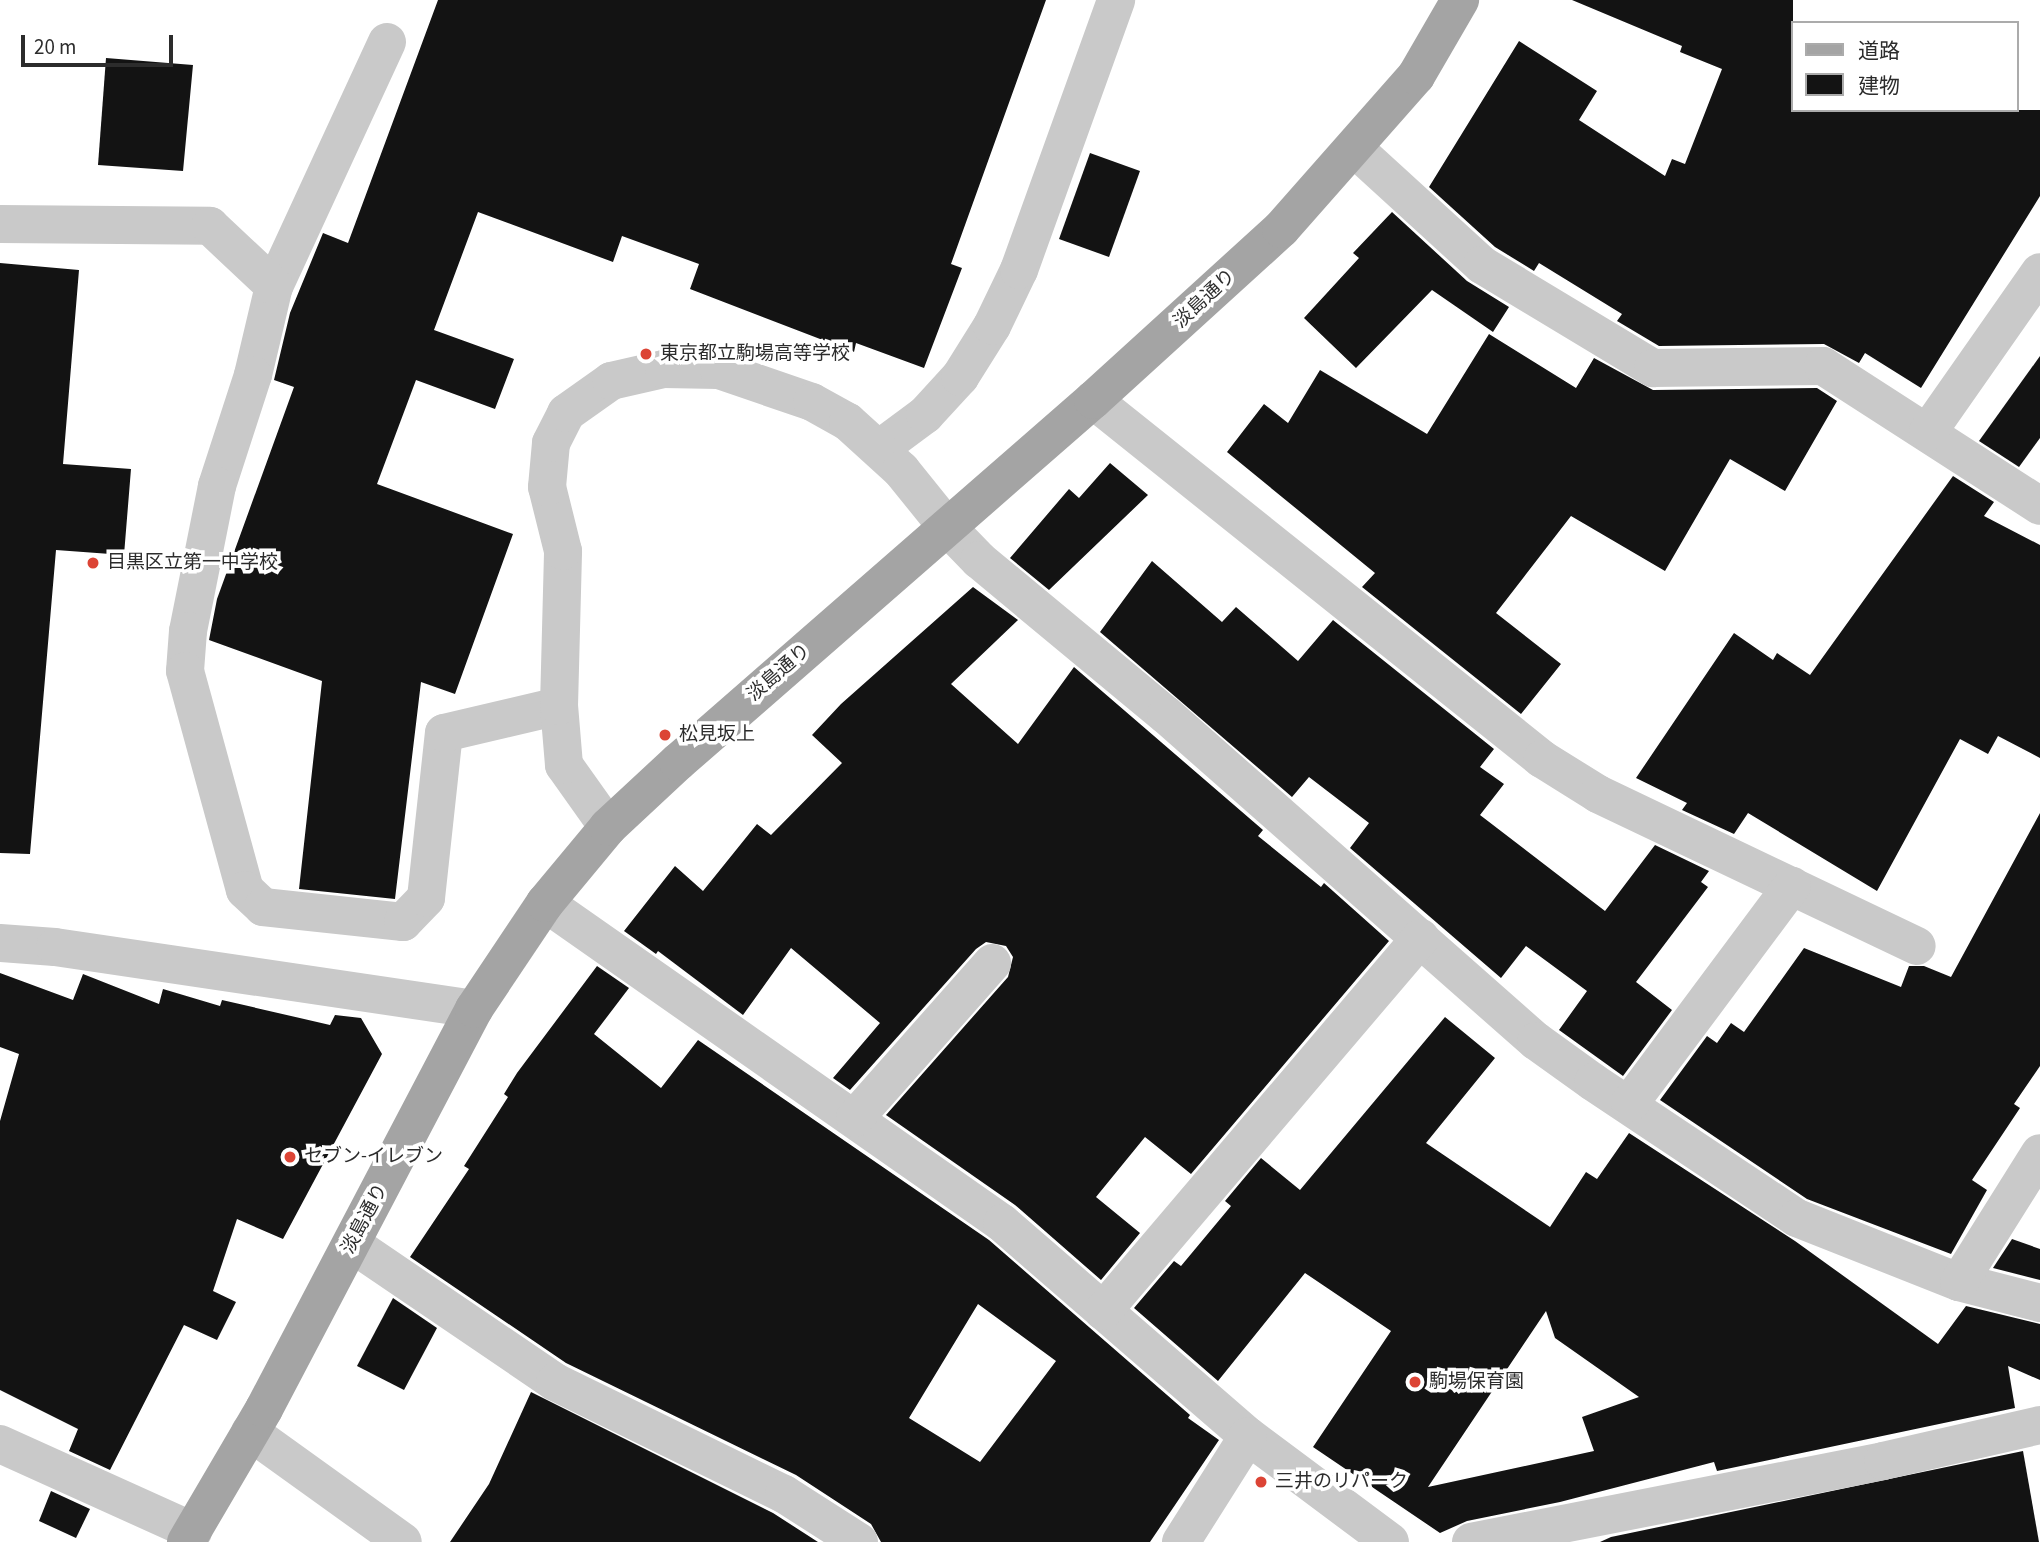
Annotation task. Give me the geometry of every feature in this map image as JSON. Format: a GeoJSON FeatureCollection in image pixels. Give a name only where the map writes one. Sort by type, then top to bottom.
{"type":"FeatureCollection","features":[{"type":"Feature","properties":{"kind":"main road","name":"淡島通り"},"geometry":{"type":"LineString","coordinates":[[199,1538],[244,1445],[474,1009],[545,903],[608,827],[1093,400],[1280,229],[1355,149],[1416,76],[1460,0]]}},
{"type":"Feature","properties":{"kind":"street"},"geometry":{"type":"LineString","coordinates":[[879,449],[925,415],[960,377],[992,326],[1019,270],[1116,0]]}},
{"type":"Feature","properties":{"kind":"street"},"geometry":{"type":"LineString","coordinates":[[387,42],[274,286],[253,375],[217,486],[188,631],[185,671],[245,890],[262,907],[403,922],[426,898],[444,733],[559,706]]}},
{"type":"Feature","properties":{"kind":"street"},"geometry":{"type":"LineString","coordinates":[[1355,149],[1482,265],[1653,368],[1823,366],[2040,506]]}},
{"type":"Feature","properties":{"kind":"street"},"geometry":{"type":"LineString","coordinates":[[0,224],[210,226],[274,286]]}},
{"type":"Feature","properties":{"kind":"street"},"geometry":{"type":"LineString","coordinates":[[1928,432],[2040,272]]}},
{"type":"Feature","properties":{"kind":"street"},"geometry":{"type":"LineString","coordinates":[[608,827],[564,765],[559,706],[563,551],[547,487],[551,443],[566,413],[611,381],[664,369],[719,370],[813,402],[848,422],[901,470],[947,527],[1536,1041],[1797,1218],[1959,1282],[2040,1303]]}},
{"type":"Feature","properties":{"kind":"street"},"geometry":{"type":"LineString","coordinates":[[1093,400],[1542,759],[1598,794],[1917,946]]}},
{"type":"Feature","properties":{"kind":"street"},"geometry":{"type":"LineString","coordinates":[[1630,1103],[1792,886]]}},
{"type":"Feature","properties":{"kind":"street"},"geometry":{"type":"LineString","coordinates":[[545,903],[1002,1223],[1248,1436],[1390,1542]]}},
{"type":"Feature","properties":{"kind":"street"},"geometry":{"type":"LineString","coordinates":[[1103,1311],[1420,938]]}},
{"type":"Feature","properties":{"kind":"street"},"geometry":{"type":"LineString","coordinates":[[0,943],[55,947],[474,1009]]}},
{"type":"Feature","properties":{"kind":"street"},"geometry":{"type":"LineString","coordinates":[[855,1118],[992,963]]}},
{"type":"Feature","properties":{"kind":"street"},"geometry":{"type":"LineString","coordinates":[[1959,1282],[2040,1153]]}},
{"type":"Feature","properties":{"kind":"street"},"geometry":{"type":"LineString","coordinates":[[352,1244],[555,1382],[784,1494],[859,1542]]}},
{"type":"Feature","properties":{"kind":"street"},"geometry":{"type":"LineString","coordinates":[[1471,1542],[1870,1464],[2040,1424]]}},
{"type":"Feature","properties":{"kind":"street"},"geometry":{"type":"LineString","coordinates":[[1181,1542],[1248,1436]]}},
{"type":"Feature","properties":{"kind":"street"},"geometry":{"type":"LineString","coordinates":[[0,1444],[199,1538]]}},
{"type":"Feature","properties":{"kind":"street"},"geometry":{"type":"LineString","coordinates":[[244,1445],[403,1542]]}},
{"type":"Feature","properties":{"kind":"building"},"geometry":{"type":"Polygon","coordinates":[[[438,0],[1046,0],[951,264],[962,268],[924,368],[856,343],[854,352],[690,289],[699,264],[622,236],[613,262],[478,212],[434,330],[514,359],[495,409],[416,380],[377,484],[513,534],[455,694],[421,682],[395,899],[299,889],[322,681],[209,640],[217,599],[294,387],[274,380],[290,313],[323,233],[348,243],[438,0]]]}},
{"type":"Feature","properties":{"kind":"building"},"geometry":{"type":"Polygon","coordinates":[[[1572,0],[1793,0],[1792,112],[2040,110],[2040,196],[1921,388],[1865,353],[1859,363],[1824,344],[1659,346],[1617,321],[1622,314],[1539,263],[1534,271],[1495,247],[1429,187],[1519,41],[1597,91],[1579,120],[1665,176],[1672,159],[1685,164],[1722,69],[1680,52],[1682,46],[1572,0]]]}},
{"type":"Feature","properties":{"kind":"building"},"geometry":{"type":"Polygon","coordinates":[[[106,58],[193,65],[183,171],[98,165],[106,58]]]}},
{"type":"Feature","properties":{"kind":"building"},"geometry":{"type":"Polygon","coordinates":[[[1090,153],[1140,171],[1109,257],[1059,239],[1090,153]]]}},
{"type":"Feature","properties":{"kind":"building"},"geometry":{"type":"Polygon","coordinates":[[[1392,212],[1467,281],[1509,307],[1493,332],[1432,290],[1356,368],[1304,318],[1359,258],[1353,253],[1392,212]]]}},
{"type":"Feature","properties":{"kind":"building"},"geometry":{"type":"Polygon","coordinates":[[[0,263],[79,270],[63,464],[131,469],[124,555],[56,550],[30,854],[0,853],[0,263]]]}},
{"type":"Feature","properties":{"kind":"building"},"geometry":{"type":"Polygon","coordinates":[[[1489,334],[1576,388],[1594,358],[1653,390],[1817,388],[1837,401],[1785,491],[1730,459],[1665,571],[1571,516],[1496,613],[1561,664],[1521,714],[1362,587],[1375,573],[1227,452],[1264,404],[1288,423],[1320,370],[1427,434],[1489,334]]]}},
{"type":"Feature","properties":{"kind":"building"},"geometry":{"type":"Polygon","coordinates":[[[2040,356],[2040,438],[2019,467],[1979,441],[2040,356]]]}},
{"type":"Feature","properties":{"kind":"building"},"geometry":{"type":"Polygon","coordinates":[[[1110,463],[1148,495],[1049,590],[1010,558],[1069,489],[1079,498],[1110,463]]]}},
{"type":"Feature","properties":{"kind":"building"},"geometry":{"type":"Polygon","coordinates":[[[1953,476],[1994,502],[1984,516],[2040,545],[2040,758],[1998,736],[1988,754],[1960,739],[1877,891],[1748,813],[1734,834],[1682,810],[1687,803],[1636,778],[1734,633],[1773,660],[1777,653],[1810,675],[1953,476]]]}},
{"type":"Feature","properties":{"kind":"building"},"geometry":{"type":"Polygon","coordinates":[[[1152,561],[1222,622],[1236,607],[1298,661],[1333,620],[1494,749],[1480,767],[1504,784],[1480,815],[1605,911],[1655,845],[1709,871],[1701,882],[1708,887],[1636,982],[1672,1010],[1623,1076],[1559,1030],[1587,991],[1526,946],[1501,978],[1350,848],[1369,823],[1309,777],[1292,797],[1100,632],[1152,561]]]}},
{"type":"Feature","properties":{"kind":"building"},"geometry":{"type":"Polygon","coordinates":[[[973,587],[1018,620],[951,684],[1018,744],[1074,667],[1263,830],[1258,836],[1321,887],[1324,883],[1389,941],[1191,1174],[1145,1137],[1096,1197],[1140,1233],[1101,1280],[1015,1205],[886,1115],[1008,977],[1013,957],[1006,946],[986,942],[976,949],[850,1090],[833,1078],[880,1023],[791,948],[743,1015],[658,951],[656,954],[624,931],[675,866],[703,891],[757,824],[771,835],[842,763],[812,735],[841,704],[973,587]]]}},
{"type":"Feature","properties":{"kind":"building"},"geometry":{"type":"Polygon","coordinates":[[[2040,813],[2040,1066],[2014,1104],[2020,1108],[1972,1180],[1987,1190],[1951,1254],[1807,1199],[1660,1100],[1707,1036],[1717,1043],[1731,1023],[1744,1032],[1804,948],[1901,987],[1909,966],[1924,966],[1951,977],[2040,813]]]}},
{"type":"Feature","properties":{"kind":"building"},"geometry":{"type":"Polygon","coordinates":[[[597,966],[629,988],[594,1034],[661,1088],[698,1040],[989,1240],[1190,1415],[1188,1418],[1219,1440],[1150,1542],[881,1542],[871,1524],[796,1475],[566,1363],[410,1257],[469,1169],[464,1166],[508,1097],[504,1094],[597,966]],[[978,1304],[909,1418],[980,1462],[1056,1361],[978,1304]]]}},
{"type":"Feature","properties":{"kind":"building"},"geometry":{"type":"Polygon","coordinates":[[[0,973],[73,1000],[83,974],[159,1004],[163,989],[220,1006],[222,1000],[330,1025],[335,1015],[361,1018],[382,1054],[283,1239],[237,1219],[213,1291],[236,1302],[217,1340],[184,1325],[110,1470],[69,1451],[78,1429],[0,1390],[0,1121],[19,1054],[0,1047],[0,973]]]}},
{"type":"Feature","properties":{"kind":"building"},"geometry":{"type":"Polygon","coordinates":[[[1445,1017],[1495,1058],[1426,1143],[1550,1227],[1586,1172],[1597,1179],[1629,1133],[1795,1241],[1938,1344],[1966,1306],[2040,1324],[2040,1380],[2008,1366],[2015,1408],[1717,1471],[1714,1462],[1560,1502],[1467,1521],[1440,1533],[1313,1447],[1391,1331],[1305,1273],[1218,1381],[1134,1308],[1174,1261],[1181,1266],[1231,1206],[1225,1201],[1261,1158],[1300,1190],[1445,1017]],[[1546,1311],[1428,1487],[1594,1451],[1582,1417],[1639,1397],[1555,1338],[1546,1311]]]}},
{"type":"Feature","properties":{"kind":"building"},"geometry":{"type":"Polygon","coordinates":[[[2012,1239],[2040,1249],[2040,1280],[1993,1268],[2012,1239]]]}},
{"type":"Feature","properties":{"kind":"building"},"geometry":{"type":"Polygon","coordinates":[[[393,1298],[437,1328],[404,1390],[357,1366],[393,1298]]]}},
{"type":"Feature","properties":{"kind":"building"},"geometry":{"type":"Polygon","coordinates":[[[531,1392],[773,1513],[818,1542],[450,1542],[489,1484],[531,1392]]]}},
{"type":"Feature","properties":{"kind":"building"},"geometry":{"type":"Polygon","coordinates":[[[2023,1451],[2039,1542],[1600,1542],[1611,1537],[2023,1451]]]}},
{"type":"Feature","properties":{"kind":"building"},"geometry":{"type":"Polygon","coordinates":[[[51,1491],[90,1509],[76,1538],[39,1521],[51,1491]]]}},
{"type":"Feature","properties":{"kind":"place","name":"東京都立駒場高等学校"},"geometry":{"type":"Point","coordinates":[646,354]}},
{"type":"Feature","properties":{"kind":"place","name":"目黒区立第一中学校"},"geometry":{"type":"Point","coordinates":[93,563]}},
{"type":"Feature","properties":{"kind":"place","name":"松見坂上"},"geometry":{"type":"Point","coordinates":[665,735]}},
{"type":"Feature","properties":{"kind":"place","name":"セブン-イレブン"},"geometry":{"type":"Point","coordinates":[290,1157]}},
{"type":"Feature","properties":{"kind":"place","name":"駒場保育園"},"geometry":{"type":"Point","coordinates":[1415,1382]}},
{"type":"Feature","properties":{"kind":"place","name":"三井のリパーク"},"geometry":{"type":"Point","coordinates":[1261,1482]}}]}
